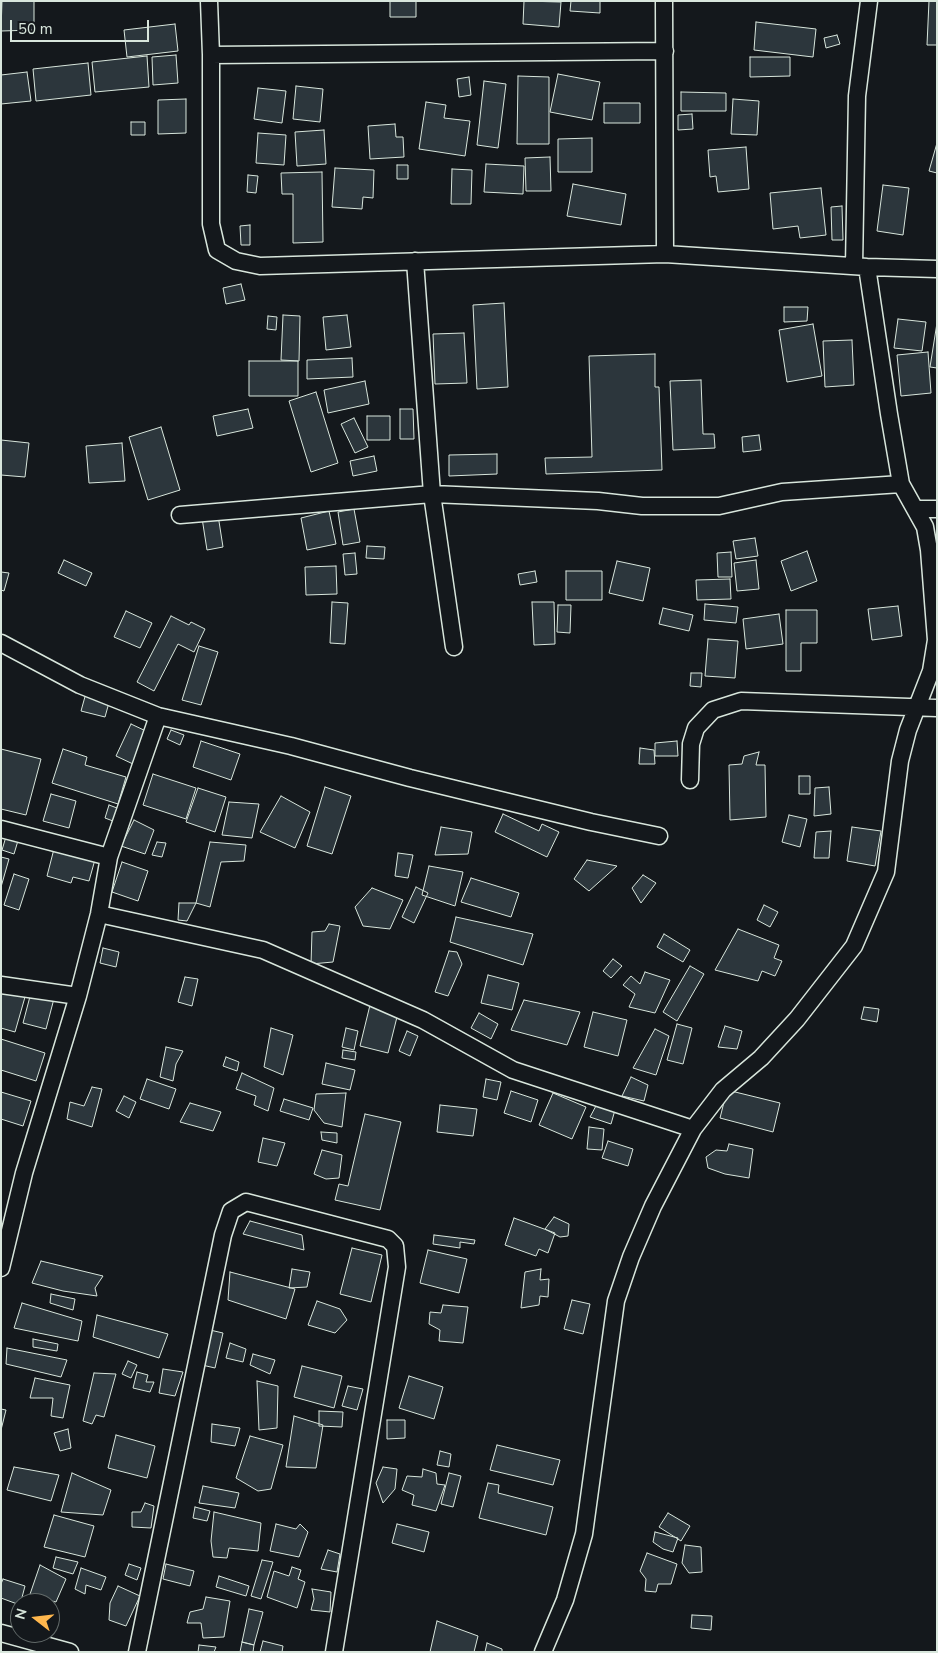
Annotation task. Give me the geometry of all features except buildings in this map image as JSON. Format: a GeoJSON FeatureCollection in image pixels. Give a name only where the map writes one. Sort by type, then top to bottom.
{"type":"FeatureCollection","features":[{"type":"Feature","properties":{"kind":"street"},"geometry":{"type":"LineString","coordinates":[[209,1],[211,55],[211,224],[217,250],[236,261],[260,266],[665,254],[937,269]]}},
{"type":"Feature","properties":{"kind":"street"},"geometry":{"type":"LineString","coordinates":[[664,1],[665,254]]}},
{"type":"Feature","properties":{"kind":"street"},"geometry":{"type":"LineString","coordinates":[[543,1652],[565,1600],[584,1534],[616,1301],[630,1258],[653,1206],[693,1129],[722,1090],[761,1058],[797,1019],[854,946],[886,872],[900,761],[908,730],[931,671],[936,640],[929,550],[925,527],[902,484],[860,266],[857,96],[869,1]]}},
{"type":"Feature","properties":{"kind":"street"},"geometry":{"type":"LineString","coordinates":[[211,55],[665,51]]}},
{"type":"Feature","properties":{"kind":"street"},"geometry":{"type":"LineString","coordinates":[[415,261],[432,494],[454,647]]}},
{"type":"Feature","properties":{"kind":"street"},"geometry":{"type":"LineString","coordinates":[[180,515],[432,494],[598,501],[642,506],[719,506],[782,492],[902,484]]}},
{"type":"Feature","properties":{"kind":"street"},"geometry":{"type":"LineString","coordinates":[[916,509],[937,509]]}},
{"type":"Feature","properties":{"kind":"street"},"geometry":{"type":"LineString","coordinates":[[1,643],[80,685],[158,716],[291,746],[410,778],[591,822],[659,836]]}},
{"type":"Feature","properties":{"kind":"street"},"geometry":{"type":"LineString","coordinates":[[690,780],[691,744],[696,728],[713,710],[741,701],[937,708]]}},
{"type":"Feature","properties":{"kind":"street"},"geometry":{"type":"LineString","coordinates":[[1,1268],[24,1174],[78,996],[99,914],[109,857],[158,716]]}},
{"type":"Feature","properties":{"kind":"street"},"geometry":{"type":"LineString","coordinates":[[1,829],[109,857]]}},
{"type":"Feature","properties":{"kind":"street"},"geometry":{"type":"LineString","coordinates":[[99,914],[263,950],[423,1020],[513,1070],[693,1129]]}},
{"type":"Feature","properties":{"kind":"street"},"geometry":{"type":"LineString","coordinates":[[1,985],[78,996]]}},
{"type":"Feature","properties":{"kind":"street"},"geometry":{"type":"LineString","coordinates":[[137,1652],[223,1235],[231,1211],[246,1202],[388,1238],[395,1246],[397,1268],[334,1652]]}},
{"type":"Feature","properties":{"kind":"street"},"geometry":{"type":"LineString","coordinates":[[1,1633],[70,1652]]}}]}
